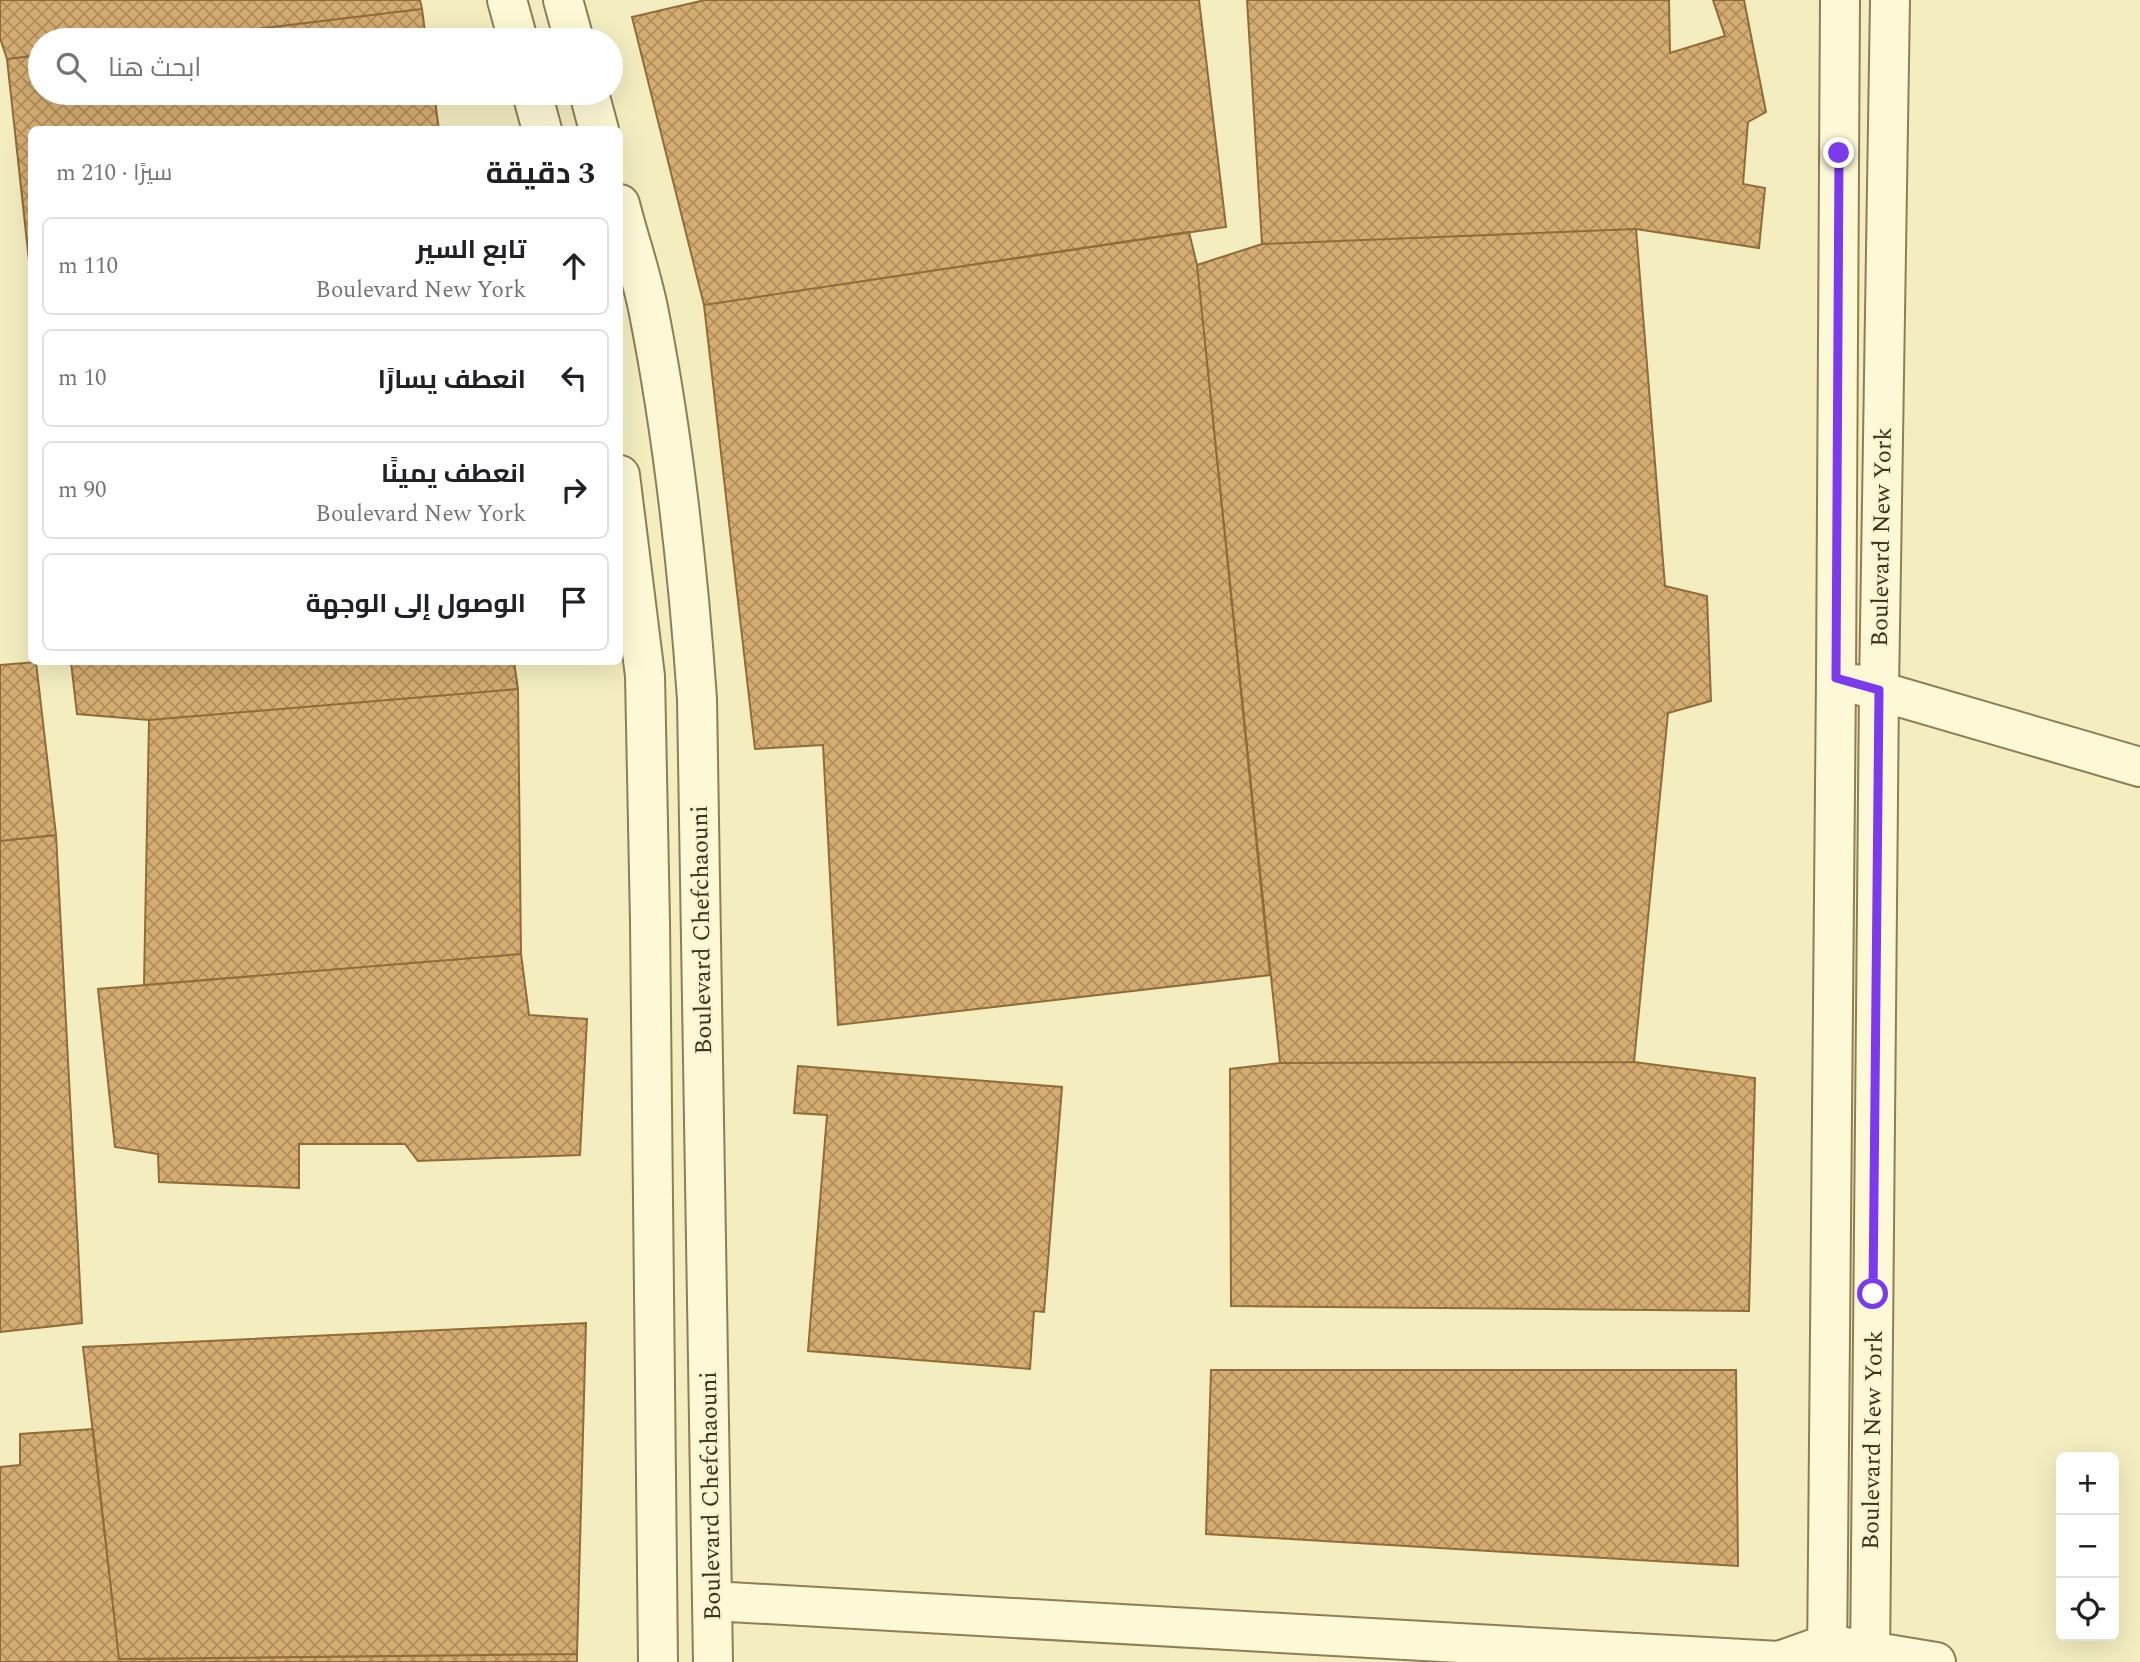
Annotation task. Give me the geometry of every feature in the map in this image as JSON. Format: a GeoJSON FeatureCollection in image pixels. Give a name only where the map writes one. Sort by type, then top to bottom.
{"type":"FeatureCollection","features":[{"type":"Feature","properties":{"kind":"street"},"geometry":{"type":"LineString","coordinates":[[507,0],[515,28]]}},
{"type":"Feature","properties":{"kind":"street"},"geometry":{"type":"LineString","coordinates":[[563,0],[571,28]]}},
{"type":"Feature","properties":{"kind":"street","name":"Boulevard New York"},"geometry":{"type":"LineString","coordinates":[[1827,1653],[1840,0]]}},
{"type":"Feature","properties":{"kind":"street","name":"Boulevard New York"},"geometry":{"type":"LineString","coordinates":[[1870,1657],[1879,690],[1890,0]]}},
{"type":"Feature","properties":{"kind":"street"},"geometry":{"type":"LineString","coordinates":[[535,105],[541,126]]}},
{"type":"Feature","properties":{"kind":"street"},"geometry":{"type":"LineString","coordinates":[[592,105],[598,126]]}},
{"type":"Feature","properties":{"kind":"street","name":"Boulevard Chefchaouni"},"geometry":{"type":"LineString","coordinates":[[623,215],[649,310],[676,475],[690,590],[696,685],[713,1662]]}},
{"type":"Feature","properties":{"kind":"street","name":"Boulevard Chefchaouni"},"geometry":{"type":"LineString","coordinates":[[623,499],[645,676],[658,1662]]}},
{"type":"Feature","properties":{"kind":"street"},"geometry":{"type":"LineString","coordinates":[[1836,678],[2140,767]]}},
{"type":"Feature","properties":{"kind":"street"},"geometry":{"type":"LineString","coordinates":[[712,1601],[1780,1662],[1827,1653],[1937,1662]]}},
{"type":"Feature","properties":{"kind":"building"},"geometry":{"type":"Polygon","coordinates":[[[0,0],[420,0],[422,9],[264,28],[28,28],[28,56],[7,59],[0,38],[0,0]]]}},
{"type":"Feature","properties":{"kind":"building"},"geometry":{"type":"Polygon","coordinates":[[[705,0],[1199,0],[1226,227],[704,305],[632,17],[705,0]]]}},
{"type":"Feature","properties":{"kind":"building"},"geometry":{"type":"Polygon","coordinates":[[[1247,0],[1669,0],[1670,53],[1725,36],[1713,0],[1744,0],[1766,112],[1748,122],[1743,184],[1765,188],[1759,248],[1636,229],[1262,244],[1247,0]]]}},
{"type":"Feature","properties":{"kind":"building"},"geometry":{"type":"Polygon","coordinates":[[[422,9],[424,28],[264,28],[422,9]]]}},
{"type":"Feature","properties":{"kind":"building"},"geometry":{"type":"Polygon","coordinates":[[[28,56],[28,105],[436,105],[438,126],[28,126],[28,251],[7,59],[28,56]]]}},
{"type":"Feature","properties":{"kind":"building"},"geometry":{"type":"Polygon","coordinates":[[[1636,229],[1665,586],[1707,596],[1711,701],[1668,713],[1634,1062],[1280,1063],[1197,265],[1262,244],[1636,229]]]}},
{"type":"Feature","properties":{"kind":"building"},"geometry":{"type":"Polygon","coordinates":[[[1189,232],[1197,265],[1270,975],[838,1025],[823,745],[755,749],[704,305],[1189,232]]]}},
{"type":"Feature","properties":{"kind":"building"},"geometry":{"type":"Polygon","coordinates":[[[28,663],[28,665],[36,665],[56,835],[0,841],[0,665],[28,663]]]}},
{"type":"Feature","properties":{"kind":"building"},"geometry":{"type":"Polygon","coordinates":[[[71,665],[514,665],[518,689],[149,720],[77,714],[71,665]]]}},
{"type":"Feature","properties":{"kind":"building"},"geometry":{"type":"Polygon","coordinates":[[[518,689],[521,954],[144,985],[149,720],[518,689]]]}},
{"type":"Feature","properties":{"kind":"building"},"geometry":{"type":"Polygon","coordinates":[[[56,835],[82,1323],[0,1332],[0,841],[56,835]]]}},
{"type":"Feature","properties":{"kind":"building"},"geometry":{"type":"Polygon","coordinates":[[[521,954],[529,1015],[587,1019],[580,1155],[418,1161],[405,1144],[299,1144],[299,1188],[159,1182],[158,1154],[115,1147],[98,989],[521,954]]]}},
{"type":"Feature","properties":{"kind":"building"},"geometry":{"type":"Polygon","coordinates":[[[1634,1062],[1755,1078],[1749,1311],[1231,1306],[1230,1069],[1280,1063],[1634,1062]]]}},
{"type":"Feature","properties":{"kind":"building"},"geometry":{"type":"Polygon","coordinates":[[[798,1066],[1062,1087],[1044,1312],[1034,1311],[1030,1369],[808,1351],[827,1115],[794,1113],[798,1066]]]}},
{"type":"Feature","properties":{"kind":"building"},"geometry":{"type":"Polygon","coordinates":[[[586,1323],[577,1654],[119,1659],[83,1347],[586,1323]]]}},
{"type":"Feature","properties":{"kind":"building"},"geometry":{"type":"Polygon","coordinates":[[[1211,1370],[1736,1370],[1738,1566],[1206,1534],[1211,1370]]]}},
{"type":"Feature","properties":{"kind":"building"},"geometry":{"type":"Polygon","coordinates":[[[93,1429],[119,1659],[149,1659],[149,1662],[0,1662],[0,1467],[20,1465],[20,1434],[93,1429]]]}},
{"type":"Feature","properties":{"kind":"building"},"geometry":{"type":"Polygon","coordinates":[[[577,1654],[577,1662],[149,1662],[149,1659],[577,1654]]]}},
{"type":"Feature","properties":{"kind":"route"},"geometry":{"type":"LineString","coordinates":[[1839,153],[1836,678],[1879,690],[1873,1294]]}}]}
